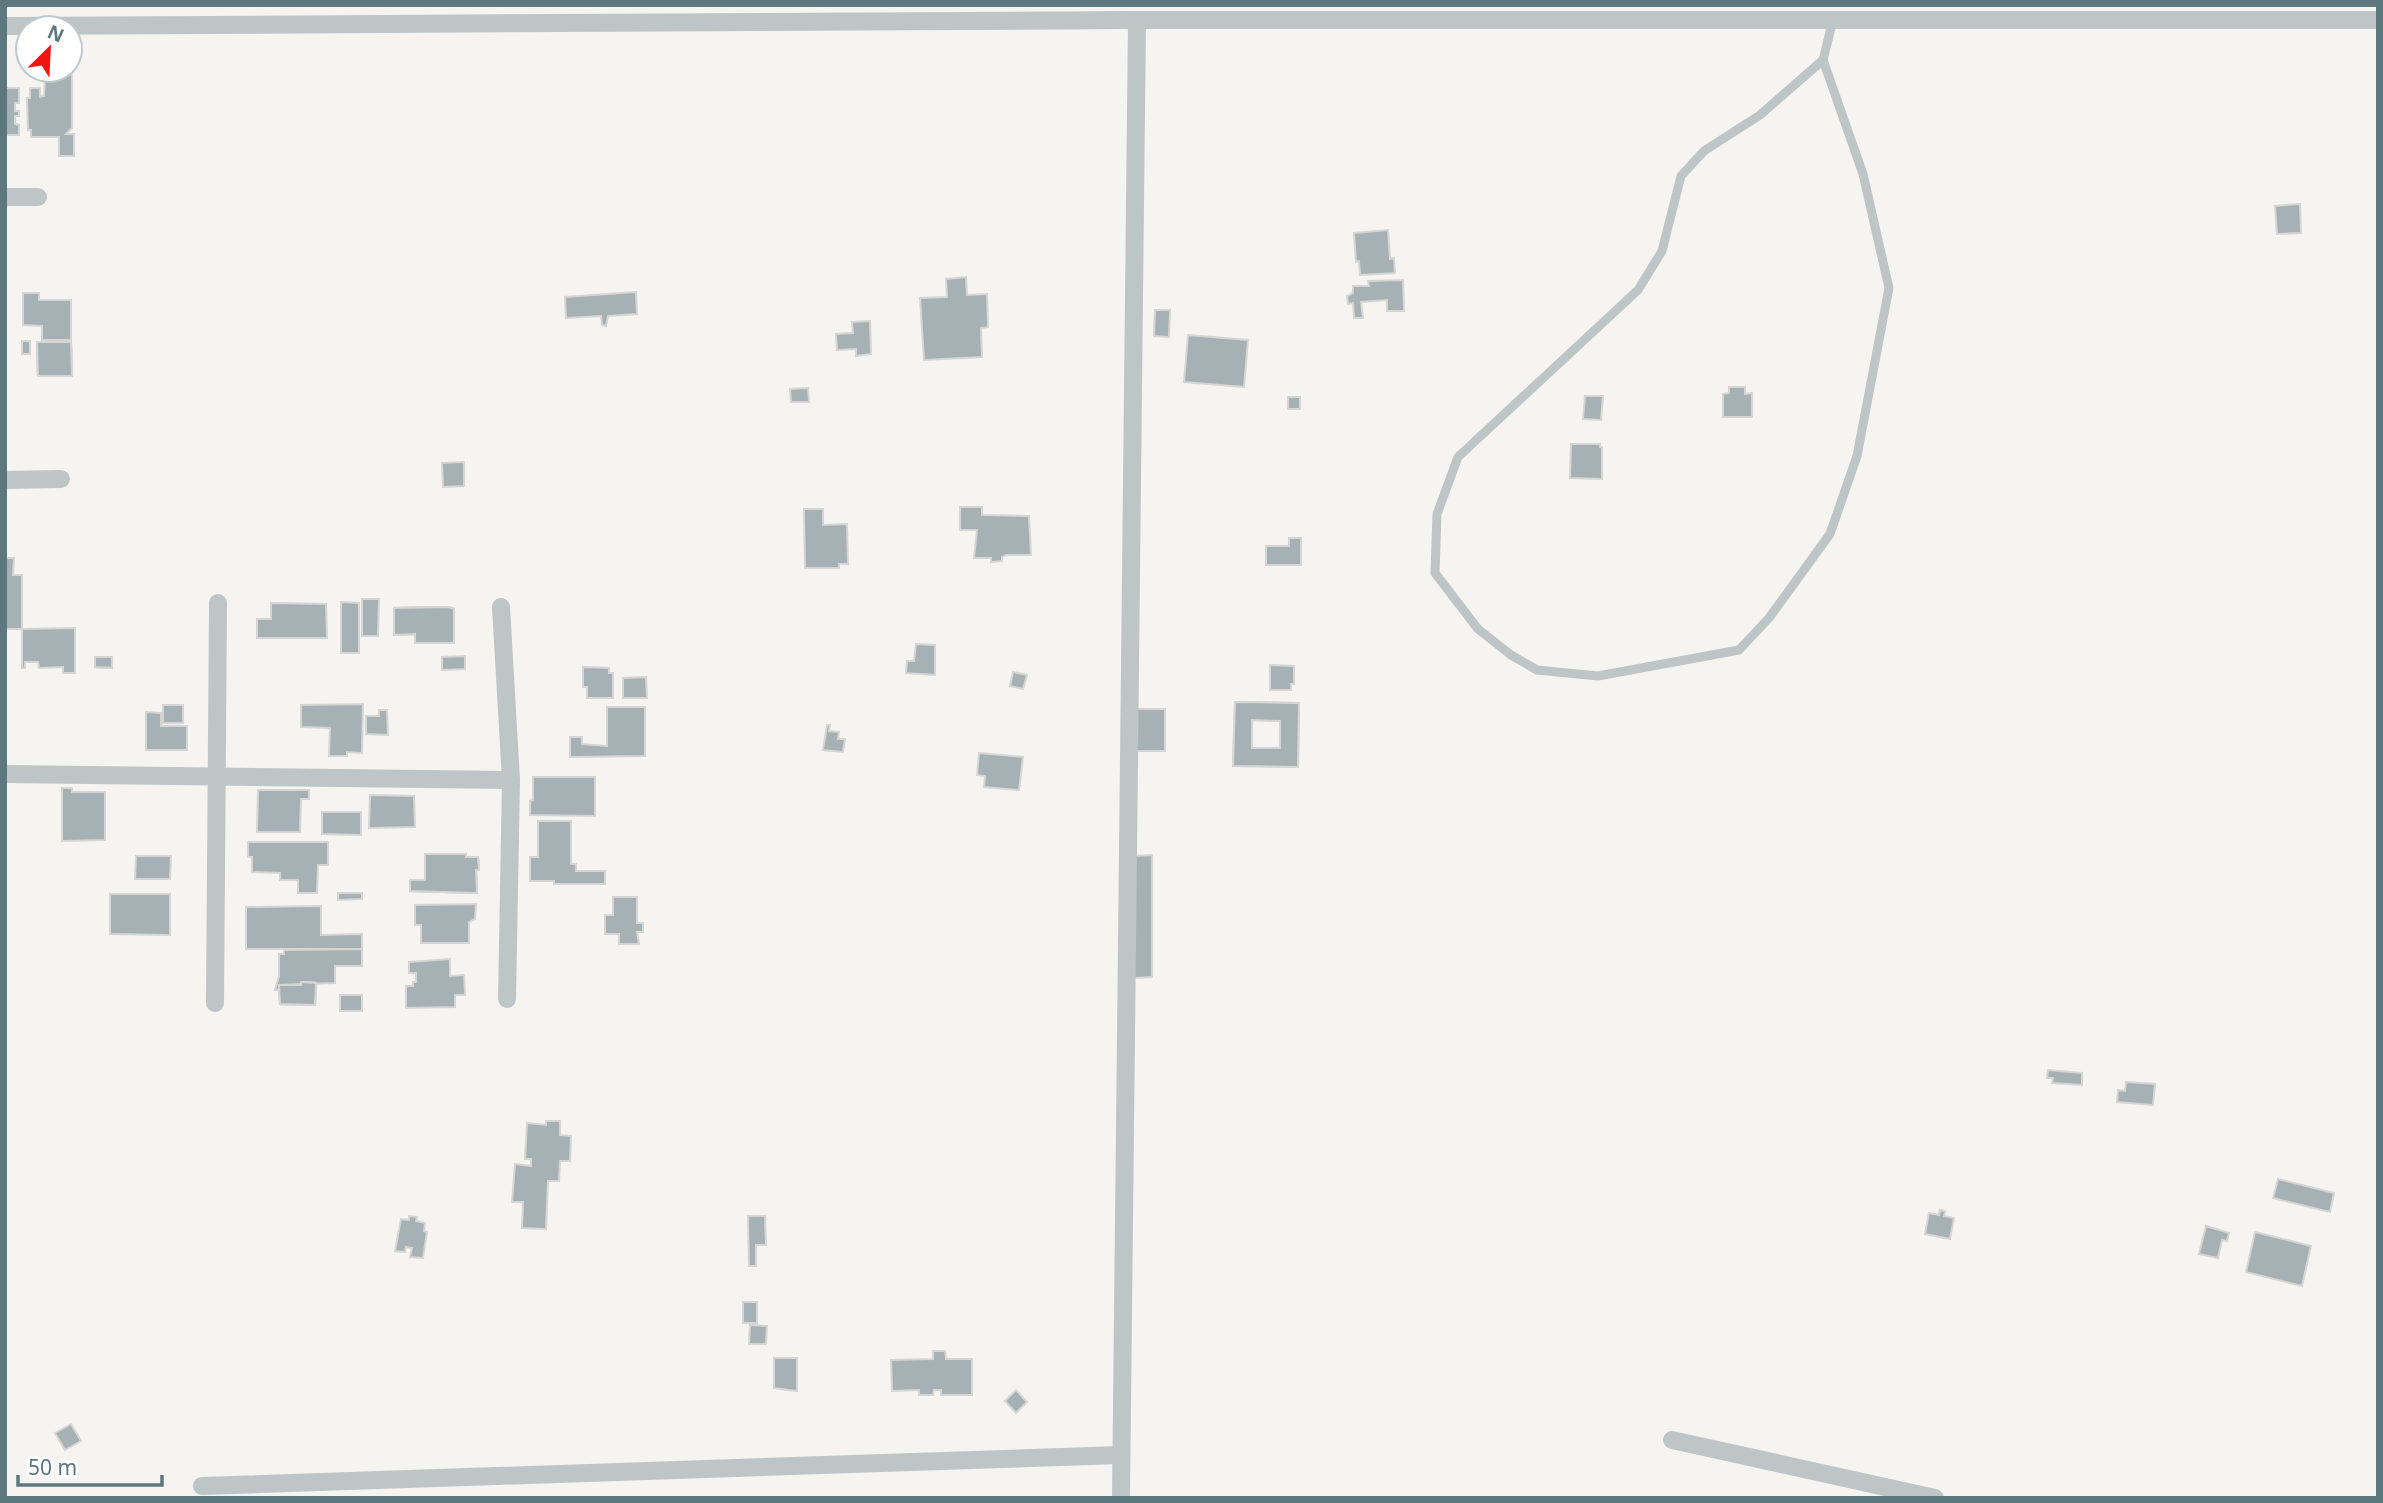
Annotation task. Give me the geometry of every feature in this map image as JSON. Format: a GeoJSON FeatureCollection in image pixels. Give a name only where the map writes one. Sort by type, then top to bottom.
{"type":"FeatureCollection","features":[{"type":"Feature","properties":{"kind":"street"},"geometry":{"type":"LineString","coordinates":[[5,26],[1138,20],[2378,20]]}},
{"type":"Feature","properties":{"kind":"street"},"geometry":{"type":"LineString","coordinates":[[1121,1498],[1138,20]]}},
{"type":"Feature","properties":{"kind":"street"},"geometry":{"type":"LineString","coordinates":[[5,197],[38,197]]}},
{"type":"Feature","properties":{"kind":"street"},"geometry":{"type":"LineString","coordinates":[[5,480],[61,479]]}},
{"type":"Feature","properties":{"kind":"street"},"geometry":{"type":"LineString","coordinates":[[215,1003],[218,603]]}},
{"type":"Feature","properties":{"kind":"street"},"geometry":{"type":"LineString","coordinates":[[501,607],[511,780],[506,999]]}},
{"type":"Feature","properties":{"kind":"street"},"geometry":{"type":"LineString","coordinates":[[5,774],[511,780]]}},
{"type":"Feature","properties":{"kind":"street"},"geometry":{"type":"LineString","coordinates":[[1672,1440],[1935,1498]]}},
{"type":"Feature","properties":{"kind":"street"},"geometry":{"type":"LineString","coordinates":[[202,1486],[1121,1455]]}},
{"type":"Feature","properties":{"kind":"lane"},"geometry":{"type":"LineString","coordinates":[[1824,60],[1760,115],[1704,151],[1681,176],[1662,251],[1638,290],[1458,457],[1437,514],[1435,573],[1478,629],[1511,655],[1537,670],[1598,676],[1739,650],[1769,618],[1830,534],[1857,456],[1889,288],[1863,174],[1824,60],[1833,20]]}},
{"type":"Feature","properties":{"kind":"building"},"geometry":{"type":"Polygon","coordinates":[[[45,84],[72,84],[72,128],[66,134],[74,134],[74,156],[59,156],[59,137],[31,137],[31,130],[28,130],[27,98],[30,98],[30,88],[40,88],[40,97],[44,96],[45,84]]]}},
{"type":"Feature","properties":{"kind":"building"},"geometry":{"type":"Polygon","coordinates":[[[5,88],[19,88],[19,103],[15,103],[15,111],[19,111],[19,116],[15,116],[15,124],[19,125],[19,135],[5,135],[5,88]]]}},
{"type":"Feature","properties":{"kind":"building"},"geometry":{"type":"Polygon","coordinates":[[[5,88],[19,88],[19,103],[15,103],[15,111],[19,111],[19,116],[15,116],[15,124],[19,125],[19,135],[5,135],[5,88]]]}},
{"type":"Feature","properties":{"kind":"building"},"geometry":{"type":"Polygon","coordinates":[[[5,88],[19,88],[19,103],[15,103],[15,111],[19,111],[19,116],[15,116],[15,124],[19,125],[19,135],[5,135],[5,88]]]}},
{"type":"Feature","properties":{"kind":"building"},"geometry":{"type":"Polygon","coordinates":[[[5,88],[19,88],[19,103],[15,103],[15,111],[19,111],[19,116],[15,116],[15,124],[19,125],[19,135],[5,135],[5,88]]]}},
{"type":"Feature","properties":{"kind":"building"},"geometry":{"type":"Polygon","coordinates":[[[5,88],[19,88],[19,103],[15,103],[15,111],[19,111],[19,116],[15,116],[15,124],[19,125],[19,135],[5,135],[5,88]]]}},
{"type":"Feature","properties":{"kind":"building"},"geometry":{"type":"Polygon","coordinates":[[[2300,204],[2301,233],[2277,234],[2275,206],[2300,204]]]}},
{"type":"Feature","properties":{"kind":"building"},"geometry":{"type":"Polygon","coordinates":[[[1388,230],[1390,259],[1394,258],[1395,273],[1360,275],[1359,261],[1356,262],[1354,233],[1388,230]]]}},
{"type":"Feature","properties":{"kind":"building"},"geometry":{"type":"Polygon","coordinates":[[[966,277],[967,295],[987,294],[988,327],[981,328],[982,357],[924,360],[920,298],[947,297],[946,279],[966,277]]]}},
{"type":"Feature","properties":{"kind":"building"},"geometry":{"type":"Polygon","coordinates":[[[1403,280],[1404,311],[1387,311],[1387,300],[1361,302],[1363,318],[1354,318],[1353,303],[1348,304],[1347,296],[1353,293],[1353,286],[1369,286],[1368,281],[1403,280]]]}},
{"type":"Feature","properties":{"kind":"building"},"geometry":{"type":"Polygon","coordinates":[[[636,292],[637,314],[608,316],[606,326],[602,325],[601,316],[566,318],[565,297],[636,292]]]}},
{"type":"Feature","properties":{"kind":"building"},"geometry":{"type":"Polygon","coordinates":[[[23,293],[39,293],[39,300],[71,300],[71,340],[42,340],[42,326],[23,325],[23,293]]]}},
{"type":"Feature","properties":{"kind":"building"},"geometry":{"type":"Polygon","coordinates":[[[1155,310],[1170,310],[1169,337],[1154,336],[1155,310]]]}},
{"type":"Feature","properties":{"kind":"building"},"geometry":{"type":"Polygon","coordinates":[[[870,321],[871,354],[856,356],[856,349],[837,350],[836,334],[853,333],[852,322],[870,321]]]}},
{"type":"Feature","properties":{"kind":"building"},"geometry":{"type":"Polygon","coordinates":[[[1188,335],[1248,340],[1244,387],[1184,382],[1188,335]]]}},
{"type":"Feature","properties":{"kind":"building"},"geometry":{"type":"Polygon","coordinates":[[[22,341],[30,341],[30,354],[22,354],[22,341]]]}},
{"type":"Feature","properties":{"kind":"building"},"geometry":{"type":"Polygon","coordinates":[[[37,342],[71,342],[72,376],[38,376],[37,342]]]}},
{"type":"Feature","properties":{"kind":"building"},"geometry":{"type":"Polygon","coordinates":[[[37,342],[71,342],[72,376],[38,376],[37,342]]]}},
{"type":"Feature","properties":{"kind":"building"},"geometry":{"type":"Polygon","coordinates":[[[37,342],[71,342],[72,376],[38,376],[37,342]]]}},
{"type":"Feature","properties":{"kind":"building"},"geometry":{"type":"Polygon","coordinates":[[[37,342],[71,342],[72,376],[38,376],[37,342]]]}},
{"type":"Feature","properties":{"kind":"building"},"geometry":{"type":"Polygon","coordinates":[[[37,342],[71,342],[72,376],[38,376],[37,342]]]}},
{"type":"Feature","properties":{"kind":"building"},"geometry":{"type":"Polygon","coordinates":[[[1729,387],[1745,387],[1745,394],[1752,393],[1752,417],[1723,417],[1723,394],[1729,393],[1729,387]]]}},
{"type":"Feature","properties":{"kind":"building"},"geometry":{"type":"Polygon","coordinates":[[[808,388],[809,402],[791,402],[790,389],[808,388]]]}},
{"type":"Feature","properties":{"kind":"building"},"geometry":{"type":"Polygon","coordinates":[[[1585,396],[1603,396],[1601,420],[1583,419],[1585,396]]]}},
{"type":"Feature","properties":{"kind":"building"},"geometry":{"type":"Polygon","coordinates":[[[1288,397],[1300,397],[1300,409],[1288,409],[1288,397]]]}},
{"type":"Feature","properties":{"kind":"building"},"geometry":{"type":"Polygon","coordinates":[[[1571,444],[1600,444],[1602,479],[1570,478],[1571,444]]]}},
{"type":"Feature","properties":{"kind":"building"},"geometry":{"type":"Polygon","coordinates":[[[464,462],[464,486],[443,487],[442,463],[464,462]]]}},
{"type":"Feature","properties":{"kind":"building"},"geometry":{"type":"Polygon","coordinates":[[[960,507],[982,507],[982,515],[1029,516],[1031,555],[1006,555],[1002,557],[1002,561],[991,562],[991,558],[974,558],[977,530],[960,530],[960,507]]]}},
{"type":"Feature","properties":{"kind":"building"},"geometry":{"type":"Polygon","coordinates":[[[804,509],[823,509],[823,525],[847,524],[848,564],[839,564],[839,568],[805,568],[804,509]]]}},
{"type":"Feature","properties":{"kind":"building"},"geometry":{"type":"Polygon","coordinates":[[[1289,538],[1301,538],[1301,565],[1266,565],[1266,546],[1289,546],[1289,538]]]}},
{"type":"Feature","properties":{"kind":"building"},"geometry":{"type":"Polygon","coordinates":[[[5,558],[14,558],[13,575],[22,575],[22,629],[5,629],[5,558]]]}},
{"type":"Feature","properties":{"kind":"building"},"geometry":{"type":"Polygon","coordinates":[[[362,599],[379,599],[378,636],[362,636],[362,599]]]}},
{"type":"Feature","properties":{"kind":"building"},"geometry":{"type":"Polygon","coordinates":[[[341,602],[359,603],[359,653],[341,653],[341,602]]]}},
{"type":"Feature","properties":{"kind":"building"},"geometry":{"type":"Polygon","coordinates":[[[271,603],[326,604],[327,638],[257,638],[257,619],[271,619],[271,603]]]}},
{"type":"Feature","properties":{"kind":"building"},"geometry":{"type":"Polygon","coordinates":[[[394,608],[454,609],[454,643],[415,643],[415,634],[394,635],[394,608]]]}},
{"type":"Feature","properties":{"kind":"building"},"geometry":{"type":"Polygon","coordinates":[[[394,608],[454,609],[454,643],[415,643],[415,634],[394,635],[394,608]]]}},
{"type":"Feature","properties":{"kind":"building"},"geometry":{"type":"Polygon","coordinates":[[[394,608],[454,609],[454,643],[415,643],[415,634],[394,635],[394,608]]]}},
{"type":"Feature","properties":{"kind":"building"},"geometry":{"type":"Polygon","coordinates":[[[394,608],[454,609],[454,643],[415,643],[415,634],[394,635],[394,608]]]}},
{"type":"Feature","properties":{"kind":"building"},"geometry":{"type":"Polygon","coordinates":[[[394,608],[454,609],[454,643],[415,643],[415,634],[394,635],[394,608]]]}},
{"type":"Feature","properties":{"kind":"building"},"geometry":{"type":"Polygon","coordinates":[[[75,628],[75,673],[63,673],[63,667],[39,668],[38,662],[25,662],[25,668],[22,668],[22,629],[75,628]]]}},
{"type":"Feature","properties":{"kind":"building"},"geometry":{"type":"Polygon","coordinates":[[[916,644],[935,645],[935,675],[906,673],[907,661],[914,661],[916,644]]]}},
{"type":"Feature","properties":{"kind":"building"},"geometry":{"type":"Polygon","coordinates":[[[465,656],[465,669],[442,670],[442,657],[465,656]]]}},
{"type":"Feature","properties":{"kind":"building"},"geometry":{"type":"Polygon","coordinates":[[[95,657],[112,657],[112,668],[95,667],[95,657]]]}},
{"type":"Feature","properties":{"kind":"building"},"geometry":{"type":"Polygon","coordinates":[[[95,657],[112,657],[112,668],[95,667],[95,657]]]}},
{"type":"Feature","properties":{"kind":"building"},"geometry":{"type":"Polygon","coordinates":[[[95,657],[112,657],[112,668],[95,667],[95,657]]]}},
{"type":"Feature","properties":{"kind":"building"},"geometry":{"type":"Polygon","coordinates":[[[95,657],[112,657],[112,668],[95,667],[95,657]]]}},
{"type":"Feature","properties":{"kind":"building"},"geometry":{"type":"Polygon","coordinates":[[[95,657],[112,657],[112,668],[95,667],[95,657]]]}},
{"type":"Feature","properties":{"kind":"building"},"geometry":{"type":"Polygon","coordinates":[[[1270,665],[1294,666],[1294,684],[1291,684],[1291,690],[1270,690],[1270,665]]]}},
{"type":"Feature","properties":{"kind":"building"},"geometry":{"type":"Polygon","coordinates":[[[583,667],[609,668],[609,673],[613,673],[613,698],[587,698],[587,687],[583,687],[583,667]]]}},
{"type":"Feature","properties":{"kind":"building"},"geometry":{"type":"Polygon","coordinates":[[[1013,672],[1027,675],[1023,689],[1010,686],[1013,672]]]}},
{"type":"Feature","properties":{"kind":"building"},"geometry":{"type":"Polygon","coordinates":[[[646,677],[647,698],[623,698],[623,678],[646,677]]]}},
{"type":"Feature","properties":{"kind":"building"},"geometry":{"type":"Polygon","coordinates":[[[1235,702],[1299,703],[1298,767],[1233,766],[1235,702]],[[1252,720],[1252,748],[1280,748],[1280,721],[1252,720]]]}},
{"type":"Feature","properties":{"kind":"building"},"geometry":{"type":"Polygon","coordinates":[[[1235,702],[1299,703],[1298,767],[1233,766],[1235,702]],[[1252,720],[1252,748],[1280,748],[1280,721],[1252,720]]]}},
{"type":"Feature","properties":{"kind":"building"},"geometry":{"type":"Polygon","coordinates":[[[363,704],[362,753],[347,752],[347,756],[329,756],[330,728],[301,727],[301,705],[363,704]]]}},
{"type":"Feature","properties":{"kind":"building"},"geometry":{"type":"Polygon","coordinates":[[[163,705],[183,705],[183,723],[163,723],[163,705]]]}},
{"type":"Feature","properties":{"kind":"building"},"geometry":{"type":"Polygon","coordinates":[[[607,707],[645,707],[645,756],[570,757],[570,737],[582,737],[582,744],[607,746],[607,707]]]}},
{"type":"Feature","properties":{"kind":"building"},"geometry":{"type":"Polygon","coordinates":[[[1132,709],[1165,709],[1165,751],[1132,751],[1132,709]]]}},
{"type":"Feature","properties":{"kind":"building"},"geometry":{"type":"Polygon","coordinates":[[[379,710],[387,710],[388,735],[366,734],[366,716],[379,716],[379,710]]]}},
{"type":"Feature","properties":{"kind":"building"},"geometry":{"type":"Polygon","coordinates":[[[146,712],[161,713],[161,726],[187,726],[187,750],[146,750],[146,712]]]}},
{"type":"Feature","properties":{"kind":"building"},"geometry":{"type":"Polygon","coordinates":[[[827,725],[830,725],[829,731],[839,732],[838,739],[845,739],[843,752],[823,750],[827,725]]]}},
{"type":"Feature","properties":{"kind":"building"},"geometry":{"type":"Polygon","coordinates":[[[979,753],[1023,757],[1019,790],[984,787],[985,776],[977,775],[979,753]]]}},
{"type":"Feature","properties":{"kind":"building"},"geometry":{"type":"Polygon","coordinates":[[[533,777],[595,777],[595,816],[530,815],[533,777]]]}},
{"type":"Feature","properties":{"kind":"building"},"geometry":{"type":"Polygon","coordinates":[[[62,788],[72,788],[72,792],[105,792],[105,840],[62,841],[62,788]]]}},
{"type":"Feature","properties":{"kind":"building"},"geometry":{"type":"Polygon","coordinates":[[[258,790],[309,790],[309,799],[301,799],[300,832],[257,832],[258,790]]]}},
{"type":"Feature","properties":{"kind":"building"},"geometry":{"type":"Polygon","coordinates":[[[370,795],[414,796],[415,827],[369,828],[370,795]]]}},
{"type":"Feature","properties":{"kind":"building"},"geometry":{"type":"Polygon","coordinates":[[[322,812],[361,812],[361,835],[322,834],[322,812]]]}},
{"type":"Feature","properties":{"kind":"building"},"geometry":{"type":"Polygon","coordinates":[[[538,821],[571,821],[571,864],[576,864],[576,871],[605,871],[605,884],[530,881],[530,857],[538,857],[538,821]]]}},
{"type":"Feature","properties":{"kind":"building"},"geometry":{"type":"Polygon","coordinates":[[[248,842],[328,842],[328,865],[318,865],[317,893],[298,893],[298,880],[280,880],[280,873],[252,872],[248,842]]]}},
{"type":"Feature","properties":{"kind":"building"},"geometry":{"type":"Polygon","coordinates":[[[425,854],[466,854],[466,857],[478,857],[477,893],[410,891],[410,880],[425,880],[425,854]]]}},
{"type":"Feature","properties":{"kind":"building"},"geometry":{"type":"Polygon","coordinates":[[[425,854],[466,854],[466,857],[478,857],[477,893],[410,891],[410,880],[425,880],[425,854]]]}},
{"type":"Feature","properties":{"kind":"building"},"geometry":{"type":"Polygon","coordinates":[[[425,854],[466,854],[466,857],[478,857],[477,893],[410,891],[410,880],[425,880],[425,854]]]}},
{"type":"Feature","properties":{"kind":"building"},"geometry":{"type":"Polygon","coordinates":[[[425,854],[466,854],[466,857],[478,857],[477,893],[410,891],[410,880],[425,880],[425,854]]]}},
{"type":"Feature","properties":{"kind":"building"},"geometry":{"type":"Polygon","coordinates":[[[425,854],[466,854],[466,857],[478,857],[477,893],[410,891],[410,880],[425,880],[425,854]]]}},
{"type":"Feature","properties":{"kind":"building"},"geometry":{"type":"Polygon","coordinates":[[[1152,855],[1152,977],[1134,978],[1134,856],[1152,855]]]}},
{"type":"Feature","properties":{"kind":"building"},"geometry":{"type":"Polygon","coordinates":[[[136,856],[171,856],[170,879],[135,879],[136,856]]]}},
{"type":"Feature","properties":{"kind":"building"},"geometry":{"type":"Polygon","coordinates":[[[338,893],[362,893],[362,899],[338,900],[338,893]]]}},
{"type":"Feature","properties":{"kind":"building"},"geometry":{"type":"Polygon","coordinates":[[[110,894],[170,894],[170,935],[110,934],[110,894]]]}},
{"type":"Feature","properties":{"kind":"building"},"geometry":{"type":"Polygon","coordinates":[[[613,897],[637,897],[637,923],[643,923],[643,932],[637,932],[639,944],[619,944],[619,934],[605,934],[605,915],[613,915],[613,897]]]}},
{"type":"Feature","properties":{"kind":"building"},"geometry":{"type":"Polygon","coordinates":[[[476,904],[475,919],[469,922],[469,943],[421,943],[421,925],[415,925],[415,905],[476,904]]]}},
{"type":"Feature","properties":{"kind":"building"},"geometry":{"type":"Polygon","coordinates":[[[321,906],[321,935],[362,934],[362,949],[246,949],[246,907],[321,906]]]}},
{"type":"Feature","properties":{"kind":"building"},"geometry":{"type":"Polygon","coordinates":[[[362,949],[362,966],[335,966],[335,983],[279,985],[279,990],[275,990],[279,976],[279,954],[284,954],[284,950],[362,949]]]}},
{"type":"Feature","properties":{"kind":"building"},"geometry":{"type":"Polygon","coordinates":[[[450,959],[450,976],[464,975],[465,995],[455,995],[455,1007],[406,1008],[406,986],[413,986],[413,982],[416,982],[416,973],[409,973],[409,962],[450,959]]]}},
{"type":"Feature","properties":{"kind":"building"},"geometry":{"type":"Polygon","coordinates":[[[301,982],[316,983],[315,1005],[280,1004],[279,985],[301,985],[301,982]]]}},
{"type":"Feature","properties":{"kind":"building"},"geometry":{"type":"Polygon","coordinates":[[[301,982],[316,983],[315,1005],[280,1004],[279,985],[301,985],[301,982]]]}},
{"type":"Feature","properties":{"kind":"building"},"geometry":{"type":"Polygon","coordinates":[[[301,982],[316,983],[315,1005],[280,1004],[279,985],[301,985],[301,982]]]}},
{"type":"Feature","properties":{"kind":"building"},"geometry":{"type":"Polygon","coordinates":[[[301,982],[316,983],[315,1005],[280,1004],[279,985],[301,985],[301,982]]]}},
{"type":"Feature","properties":{"kind":"building"},"geometry":{"type":"Polygon","coordinates":[[[301,982],[316,983],[315,1005],[280,1004],[279,985],[301,985],[301,982]]]}},
{"type":"Feature","properties":{"kind":"building"},"geometry":{"type":"Polygon","coordinates":[[[340,995],[362,995],[362,1011],[340,1011],[340,995]]]}},
{"type":"Feature","properties":{"kind":"building"},"geometry":{"type":"Polygon","coordinates":[[[2048,1070],[2082,1073],[2082,1085],[2052,1083],[2053,1078],[2047,1078],[2048,1070]]]}},
{"type":"Feature","properties":{"kind":"building"},"geometry":{"type":"Polygon","coordinates":[[[2126,1082],[2155,1084],[2153,1105],[2117,1102],[2118,1090],[2125,1091],[2126,1082]]]}},
{"type":"Feature","properties":{"kind":"building"},"geometry":{"type":"Polygon","coordinates":[[[546,1121],[560,1121],[560,1135],[571,1136],[570,1161],[560,1161],[559,1181],[548,1181],[546,1229],[522,1228],[523,1202],[512,1202],[515,1164],[531,1166],[531,1159],[525,1159],[527,1123],[546,1125],[546,1121]]]}},
{"type":"Feature","properties":{"kind":"building"},"geometry":{"type":"Polygon","coordinates":[[[2278,1179],[2334,1193],[2330,1212],[2273,1198],[2278,1179]]]}},
{"type":"Feature","properties":{"kind":"building"},"geometry":{"type":"Polygon","coordinates":[[[1940,1210],[1945,1211],[1944,1216],[1954,1218],[1950,1239],[1925,1234],[1929,1213],[1939,1215],[1940,1210]]]}},
{"type":"Feature","properties":{"kind":"building"},"geometry":{"type":"Polygon","coordinates":[[[409,1216],[417,1217],[416,1221],[425,1223],[424,1231],[427,1232],[423,1258],[410,1257],[412,1248],[406,1247],[405,1252],[395,1251],[401,1219],[409,1220],[409,1216]]]}},
{"type":"Feature","properties":{"kind":"building"},"geometry":{"type":"Polygon","coordinates":[[[748,1216],[765,1216],[766,1245],[756,1245],[756,1266],[749,1266],[748,1216]]]}},
{"type":"Feature","properties":{"kind":"building"},"geometry":{"type":"Polygon","coordinates":[[[2206,1226],[2229,1233],[2227,1241],[2222,1240],[2218,1258],[2199,1254],[2206,1226]]]}},
{"type":"Feature","properties":{"kind":"building"},"geometry":{"type":"Polygon","coordinates":[[[2255,1232],[2311,1246],[2302,1286],[2246,1272],[2255,1232]]]}},
{"type":"Feature","properties":{"kind":"building"},"geometry":{"type":"Polygon","coordinates":[[[743,1302],[757,1302],[757,1323],[743,1323],[743,1302]]]}},
{"type":"Feature","properties":{"kind":"building"},"geometry":{"type":"Polygon","coordinates":[[[750,1325],[767,1326],[766,1344],[749,1344],[750,1325]]]}},
{"type":"Feature","properties":{"kind":"building"},"geometry":{"type":"Polygon","coordinates":[[[933,1351],[945,1351],[946,1359],[972,1359],[972,1395],[941,1395],[941,1390],[934,1390],[933,1395],[919,1395],[919,1390],[892,1391],[891,1360],[933,1359],[933,1351]]]}},
{"type":"Feature","properties":{"kind":"building"},"geometry":{"type":"Polygon","coordinates":[[[774,1358],[797,1358],[797,1391],[774,1388],[774,1358]]]}},
{"type":"Feature","properties":{"kind":"building"},"geometry":{"type":"Polygon","coordinates":[[[1016,1390],[1027,1402],[1016,1413],[1005,1401],[1016,1390]]]}},
{"type":"Feature","properties":{"kind":"building"},"geometry":{"type":"Polygon","coordinates":[[[71,1424],[81,1441],[65,1450],[55,1433],[71,1424]]]}}]}
